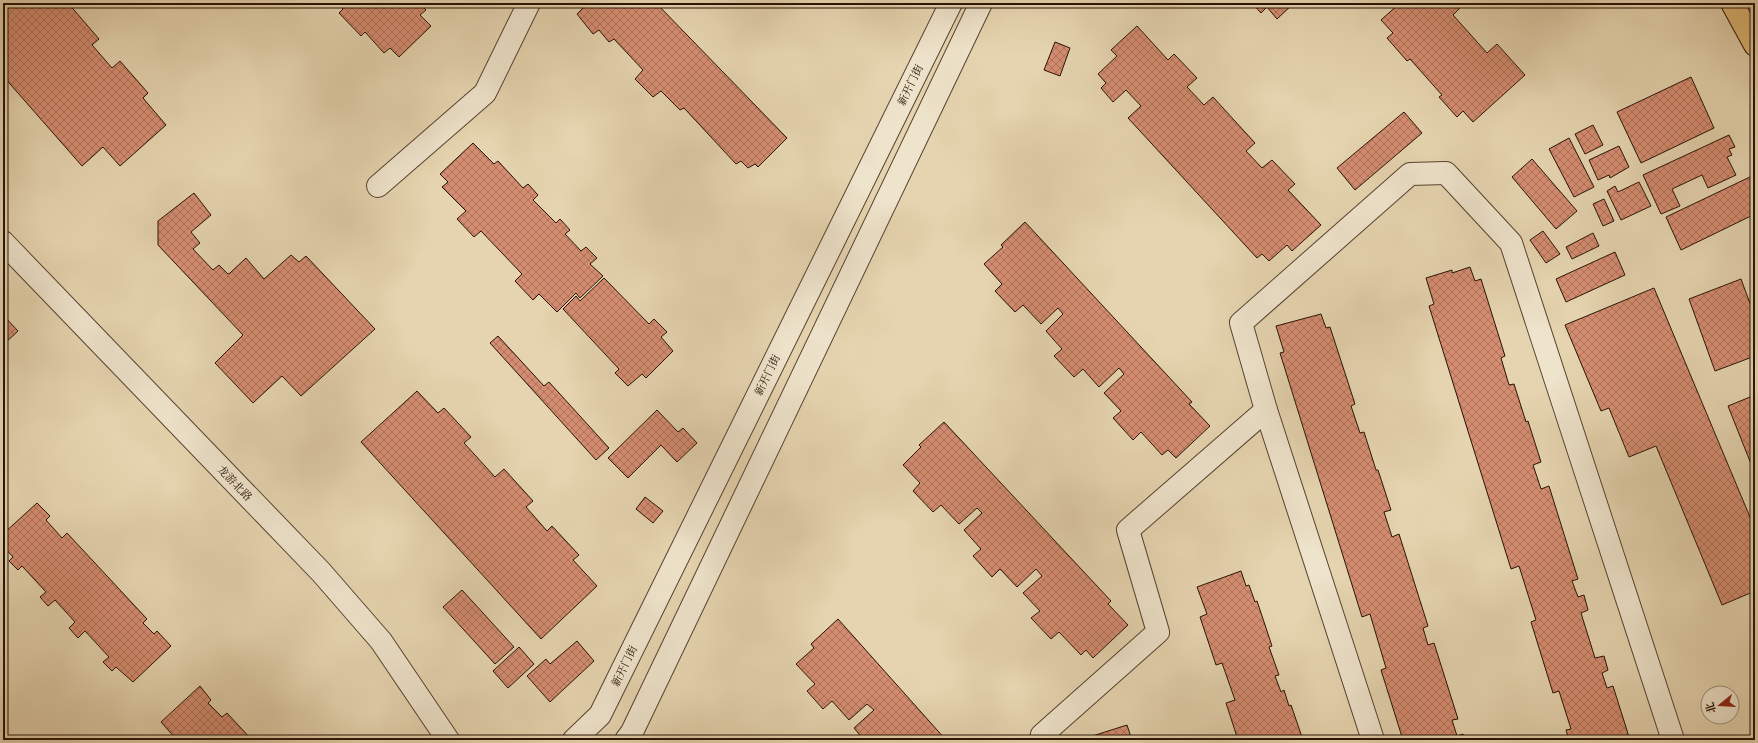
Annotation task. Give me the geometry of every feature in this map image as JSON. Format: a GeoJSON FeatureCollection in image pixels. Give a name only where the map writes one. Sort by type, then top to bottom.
{"type":"FeatureCollection","features":[{"type":"Feature","properties":{"kind":"main road"},"geometry":{"type":"LineString","coordinates":[[1732,3],[1755,45]]}},
{"type":"Feature","properties":{"kind":"street"},"geometry":{"type":"LineString","coordinates":[[378,186],[485,93],[529,3]]}},
{"type":"Feature","properties":{"kind":"street","name":"新开门街"},"geometry":{"type":"LineString","coordinates":[[574,740],[600,715],[951,3]]}},
{"type":"Feature","properties":{"kind":"street"},"geometry":{"type":"LineString","coordinates":[[626,740],[639,718],[981,3]]}},
{"type":"Feature","properties":{"kind":"street"},"geometry":{"type":"LineString","coordinates":[[1373,740],[1266,410],[1241,323],[1410,174],[1446,173],[1511,243],[1673,740]]}},
{"type":"Feature","properties":{"kind":"street","name":"龙游北路"},"geometry":{"type":"LineString","coordinates":[[3,242],[326,578],[381,641],[448,740]]}},
{"type":"Feature","properties":{"kind":"street"},"geometry":{"type":"LineString","coordinates":[[1044,740],[1042,735],[1158,632],[1128,530],[1266,410]]}},
{"type":"Feature","properties":{"kind":"building"},"geometry":{"type":"Polygon","coordinates":[[[3,3],[51,3],[54,6],[57,3],[68,3],[99,39],[92,45],[112,68],[120,61],[148,93],[143,98],[166,125],[120,166],[103,147],[82,166],[3,76],[3,3]]]}},
{"type":"Feature","properties":{"kind":"building"},"geometry":{"type":"Polygon","coordinates":[[[337,3],[419,3],[426,10],[420,15],[431,26],[399,57],[390,48],[384,53],[365,32],[361,36],[339,13],[343,9],[337,3]]]}},
{"type":"Feature","properties":{"kind":"building"},"geometry":{"type":"Polygon","coordinates":[[[586,3],[656,3],[787,138],[758,167],[755,164],[748,168],[741,161],[736,164],[684,108],[680,110],[661,91],[653,97],[635,79],[643,70],[614,39],[609,42],[599,30],[593,34],[577,14],[587,4],[586,3]]]}},
{"type":"Feature","properties":{"kind":"building"},"geometry":{"type":"Polygon","coordinates":[[[1252,3],[1294,3],[1277,19],[1267,7],[1261,13],[1252,3]]]}},
{"type":"Feature","properties":{"kind":"building"},"geometry":{"type":"Polygon","coordinates":[[[1400,3],[1455,3],[1460,8],[1453,15],[1487,53],[1497,44],[1525,75],[1473,122],[1463,111],[1457,117],[1439,97],[1442,95],[1410,59],[1407,61],[1387,38],[1393,33],[1381,20],[1400,3]]]}},
{"type":"Feature","properties":{"kind":"building"},"geometry":{"type":"Polygon","coordinates":[[[1137,26],[1168,60],[1174,54],[1197,78],[1187,87],[1204,105],[1213,97],[1255,143],[1246,151],[1262,168],[1272,160],[1295,184],[1288,190],[1321,225],[1292,251],[1287,245],[1269,261],[1262,254],[1257,258],[1128,118],[1141,106],[1126,90],[1113,102],[1101,88],[1106,83],[1098,74],[1117,56],[1111,50],[1137,26]]]}},
{"type":"Feature","properties":{"kind":"building"},"geometry":{"type":"Polygon","coordinates":[[[1055,42],[1070,48],[1060,76],[1044,70],[1055,42]]]}},
{"type":"Feature","properties":{"kind":"building"},"geometry":{"type":"Polygon","coordinates":[[[1691,77],[1714,128],[1641,163],[1617,112],[1691,77]]]}},
{"type":"Feature","properties":{"kind":"building"},"geometry":{"type":"Polygon","coordinates":[[[1404,112],[1422,133],[1355,190],[1337,168],[1404,112]]]}},
{"type":"Feature","properties":{"kind":"building"},"geometry":{"type":"Polygon","coordinates":[[[1593,125],[1603,145],[1585,154],[1575,134],[1593,125]]]}},
{"type":"Feature","properties":{"kind":"building"},"geometry":{"type":"Polygon","coordinates":[[[1729,135],[1735,147],[1729,149],[1732,155],[1727,157],[1736,175],[1708,188],[1702,175],[1672,189],[1680,206],[1661,214],[1643,175],[1729,135]]]}},
{"type":"Feature","properties":{"kind":"building"},"geometry":{"type":"Polygon","coordinates":[[[1569,138],[1594,187],[1574,197],[1549,149],[1569,138]]]}},
{"type":"Feature","properties":{"kind":"building"},"geometry":{"type":"Polygon","coordinates":[[[473,143],[494,164],[498,161],[523,188],[528,184],[538,195],[533,200],[556,223],[560,219],[570,230],[565,234],[581,251],[586,247],[597,258],[590,264],[603,276],[580,298],[576,293],[557,312],[539,294],[533,300],[515,281],[522,274],[481,231],[474,237],[457,219],[466,211],[442,187],[448,182],[440,174],[473,143]]]}},
{"type":"Feature","properties":{"kind":"building"},"geometry":{"type":"Polygon","coordinates":[[[1619,146],[1629,167],[1610,178],[1609,175],[1598,180],[1589,160],[1619,146]]]}},
{"type":"Feature","properties":{"kind":"building"},"geometry":{"type":"Polygon","coordinates":[[[1532,159],[1577,211],[1556,229],[1512,177],[1532,159]]]}},
{"type":"Feature","properties":{"kind":"building"},"geometry":{"type":"Polygon","coordinates":[[[1752,176],[1755,182],[1755,214],[1681,250],[1666,217],[1752,176]]]}},
{"type":"Feature","properties":{"kind":"building"},"geometry":{"type":"Polygon","coordinates":[[[1639,182],[1651,206],[1621,220],[1607,191],[1615,186],[1618,192],[1639,182]]]}},
{"type":"Feature","properties":{"kind":"building"},"geometry":{"type":"Polygon","coordinates":[[[194,193],[211,215],[191,232],[200,243],[193,249],[213,270],[219,265],[228,274],[246,258],[264,279],[291,255],[299,262],[306,256],[375,329],[301,396],[282,376],[253,403],[215,363],[243,335],[158,245],[158,221],[194,193]]]}},
{"type":"Feature","properties":{"kind":"building"},"geometry":{"type":"Polygon","coordinates":[[[1604,199],[1614,221],[1603,226],[1593,204],[1604,199]]]}},
{"type":"Feature","properties":{"kind":"building"},"geometry":{"type":"Polygon","coordinates":[[[1025,222],[1192,402],[1189,404],[1210,426],[1176,458],[1168,450],[1162,455],[1141,432],[1133,440],[1113,418],[1121,411],[1104,393],[1124,374],[1119,368],[1099,387],[1083,369],[1074,377],[1054,356],[1062,349],[1046,331],[1063,314],[1058,308],[1041,324],[1023,305],[1015,312],[995,291],[1002,284],[984,264],[1003,247],[1001,245],[1025,222]]]}},
{"type":"Feature","properties":{"kind":"building"},"geometry":{"type":"Polygon","coordinates":[[[1543,231],[1560,254],[1546,263],[1530,240],[1543,231]]]}},
{"type":"Feature","properties":{"kind":"building"},"geometry":{"type":"Polygon","coordinates":[[[1593,233],[1599,246],[1572,259],[1566,247],[1593,233]]]}},
{"type":"Feature","properties":{"kind":"building"},"geometry":{"type":"Polygon","coordinates":[[[1615,252],[1625,275],[1566,302],[1556,279],[1615,252]]]}},
{"type":"Feature","properties":{"kind":"building"},"geometry":{"type":"Polygon","coordinates":[[[1470,267],[1475,281],[1481,279],[1505,356],[1501,358],[1509,385],[1514,384],[1526,422],[1528,421],[1541,462],[1533,465],[1541,489],[1549,486],[1578,579],[1572,581],[1578,597],[1584,595],[1588,610],[1581,613],[1595,658],[1604,656],[1608,670],[1602,673],[1607,688],[1613,686],[1630,740],[1569,740],[1566,730],[1571,729],[1559,691],[1553,693],[1531,622],[1536,620],[1519,566],[1511,569],[1429,306],[1434,304],[1426,278],[1452,270],[1452,273],[1470,267]]]}},
{"type":"Feature","properties":{"kind":"building"},"geometry":{"type":"Polygon","coordinates":[[[604,278],[649,324],[654,319],[667,332],[661,337],[673,351],[646,378],[642,374],[628,386],[615,373],[619,369],[563,309],[576,296],[580,301],[604,278]]]}},
{"type":"Feature","properties":{"kind":"building"},"geometry":{"type":"Polygon","coordinates":[[[1741,279],[1755,317],[1755,356],[1715,371],[1689,299],[1741,279]]]}},
{"type":"Feature","properties":{"kind":"building"},"geometry":{"type":"Polygon","coordinates":[[[1654,288],[1755,529],[1755,591],[1722,605],[1656,446],[1629,457],[1609,408],[1601,411],[1565,325],[1654,288]]]}},
{"type":"Feature","properties":{"kind":"building"},"geometry":{"type":"Polygon","coordinates":[[[1321,314],[1326,328],[1330,327],[1355,404],[1351,406],[1360,433],[1364,432],[1391,510],[1384,512],[1392,537],[1399,534],[1428,626],[1423,628],[1428,645],[1434,643],[1458,719],[1452,720],[1457,736],[1463,734],[1465,740],[1410,740],[1409,738],[1403,740],[1381,670],[1386,668],[1370,614],[1362,617],[1280,353],[1284,352],[1276,326],[1321,314]]]}},
{"type":"Feature","properties":{"kind":"building"},"geometry":{"type":"Polygon","coordinates":[[[3,315],[18,331],[3,345],[3,315]]]}},
{"type":"Feature","properties":{"kind":"building"},"geometry":{"type":"Polygon","coordinates":[[[498,336],[544,386],[549,382],[609,448],[596,460],[490,343],[498,336]]]}},
{"type":"Feature","properties":{"kind":"building"},"geometry":{"type":"Polygon","coordinates":[[[417,391],[438,413],[444,408],[471,437],[464,443],[495,477],[504,469],[533,501],[526,507],[547,531],[552,526],[579,555],[573,560],[597,586],[541,639],[361,442],[417,391]]]}},
{"type":"Feature","properties":{"kind":"building"},"geometry":{"type":"Polygon","coordinates":[[[1755,395],[1755,474],[1728,406],[1755,395]]]}},
{"type":"Feature","properties":{"kind":"building"},"geometry":{"type":"Polygon","coordinates":[[[657,410],[678,432],[683,428],[697,443],[677,462],[661,445],[628,478],[608,458],[657,410]]]}},
{"type":"Feature","properties":{"kind":"building"},"geometry":{"type":"Polygon","coordinates":[[[944,422],[1111,601],[1108,604],[1128,625],[1093,658],[1086,650],[1081,655],[1059,632],[1051,639],[1031,618],[1040,611],[1023,593],[1042,576],[1036,569],[1017,587],[1000,569],[992,577],[973,556],[981,549],[964,530],[982,513],[977,508],[959,524],[941,505],[933,512],[913,491],[920,483],[903,465],[921,447],[919,445],[944,422]]]}},
{"type":"Feature","properties":{"kind":"building"},"geometry":{"type":"Polygon","coordinates":[[[645,497],[663,511],[653,523],[636,509],[645,497]]]}},
{"type":"Feature","properties":{"kind":"building"},"geometry":{"type":"Polygon","coordinates":[[[37,503],[50,516],[46,520],[62,538],[67,533],[147,619],[143,623],[154,634],[157,631],[171,646],[133,682],[116,667],[112,671],[103,662],[109,657],[85,631],[78,638],[69,628],[75,622],[55,600],[48,606],[40,597],[46,592],[22,566],[18,570],[9,561],[13,557],[3,546],[3,534],[37,503]]]}},
{"type":"Feature","properties":{"kind":"building"},"geometry":{"type":"Polygon","coordinates":[[[1241,571],[1246,586],[1249,585],[1255,602],[1257,601],[1272,646],[1269,647],[1279,675],[1275,676],[1281,692],[1284,690],[1289,706],[1291,705],[1303,740],[1238,740],[1226,703],[1235,700],[1222,663],[1216,665],[1200,617],[1207,614],[1197,587],[1241,571]]]}},
{"type":"Feature","properties":{"kind":"building"},"geometry":{"type":"Polygon","coordinates":[[[462,590],[514,647],[495,664],[443,607],[462,590]]]}},
{"type":"Feature","properties":{"kind":"building"},"geometry":{"type":"Polygon","coordinates":[[[838,619],[946,740],[864,740],[854,728],[874,710],[867,704],[849,720],[832,701],[823,709],[807,691],[815,684],[796,664],[814,648],[811,644],[838,619]]]}},
{"type":"Feature","properties":{"kind":"building"},"geometry":{"type":"Polygon","coordinates":[[[577,641],[594,661],[550,702],[527,676],[546,659],[550,664],[577,641]]]}},
{"type":"Feature","properties":{"kind":"building"},"geometry":{"type":"Polygon","coordinates":[[[519,647],[534,664],[508,688],[493,671],[519,647]]]}},
{"type":"Feature","properties":{"kind":"building"},"geometry":{"type":"Polygon","coordinates":[[[200,686],[211,700],[208,703],[222,717],[227,713],[252,740],[177,740],[161,722],[200,686]]]}},
{"type":"Feature","properties":{"kind":"building"},"geometry":{"type":"Polygon","coordinates":[[[1127,725],[1132,740],[1083,739],[1127,725]]]}}]}
